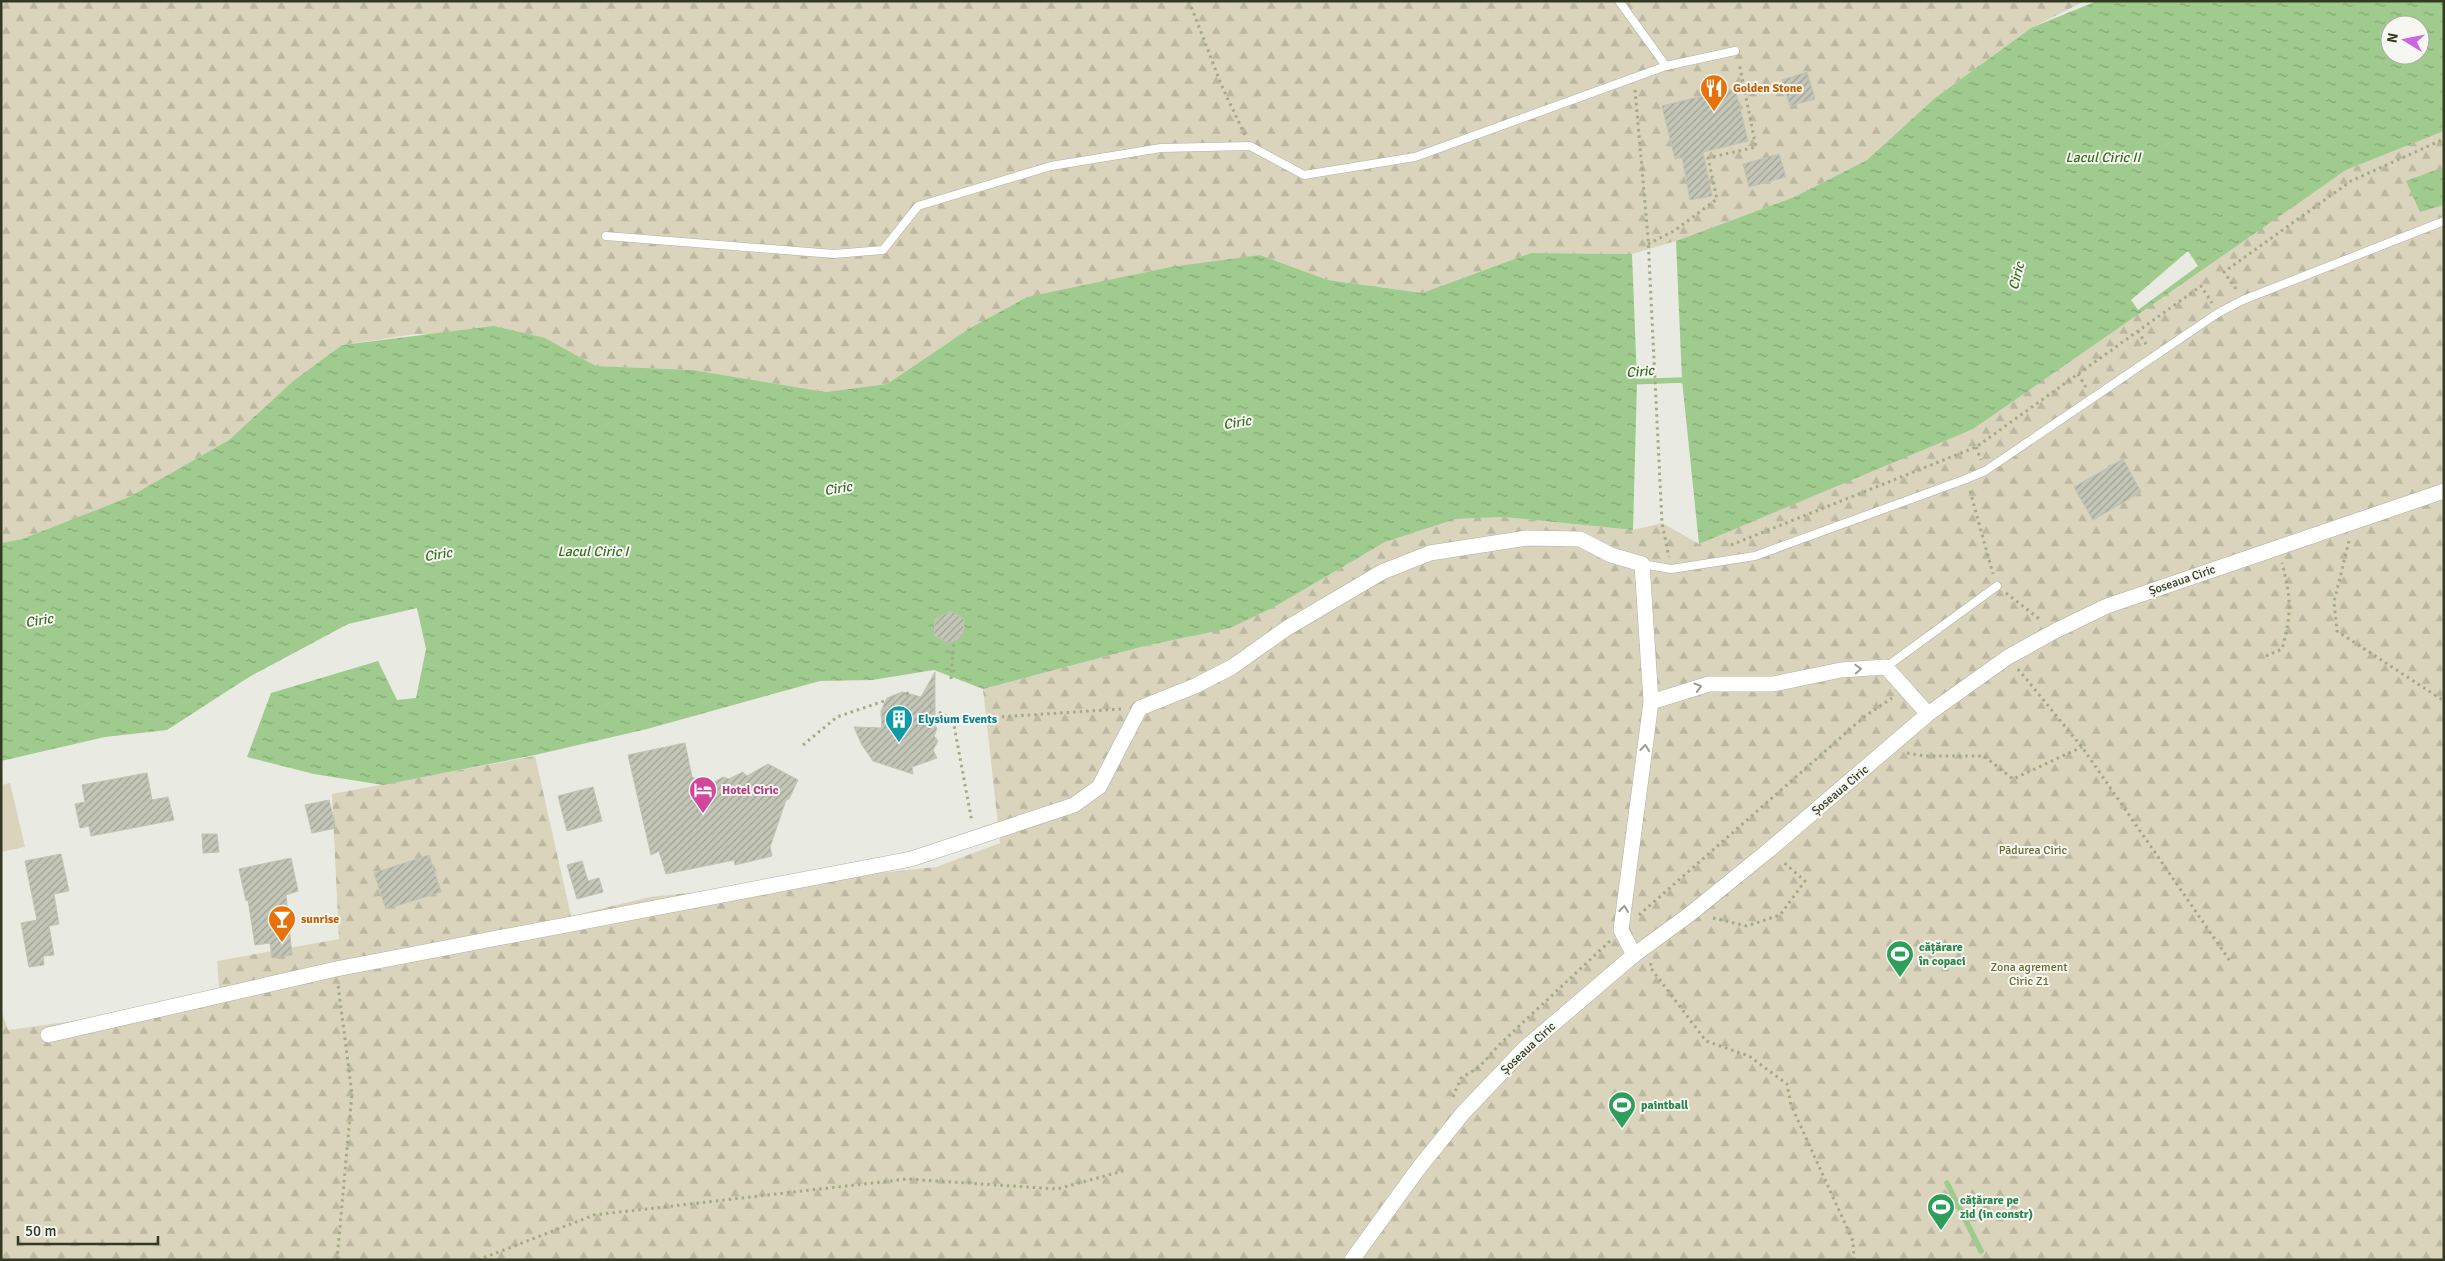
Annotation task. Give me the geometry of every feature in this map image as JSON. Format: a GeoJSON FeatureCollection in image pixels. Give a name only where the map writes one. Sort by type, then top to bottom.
{"type":"FeatureCollection","features":[{"type":"Feature","properties":{"kind":"street","name":"Șoseaua Ciric"},"geometry":{"type":"LineString","coordinates":[[1352,1260],[1418,1169],[1463,1114],[1525,1048],[1657,936],[1690,914],[1769,850],[1928,714],[2008,657],[2055,630],[2107,606],[2444,491]]}},
{"type":"Feature","properties":{"kind":"street"},"geometry":{"type":"LineString","coordinates":[[48,1035],[336,969],[911,859],[1074,805],[1099,787],[1140,708],[1203,682],[1232,667],[1287,628],[1382,572],[1430,553],[1527,538],[1580,539],[1612,555],[1642,564],[1651,702],[1621,930],[1634,955]]}},
{"type":"Feature","properties":{"kind":"street"},"geometry":{"type":"LineString","coordinates":[[1651,702],[1709,684],[1773,684],[1841,670],[1886,668],[1928,714]]}},
{"type":"Feature","properties":{"kind":"lane"},"geometry":{"type":"LineString","coordinates":[[1619,1],[1666,66]]}},
{"type":"Feature","properties":{"kind":"lane"},"geometry":{"type":"LineString","coordinates":[[606,236],[834,254],[883,250],[918,206],[1051,166],[1161,148],[1250,146],[1304,175],[1415,157],[1666,66],[1735,51]]}},
{"type":"Feature","properties":{"kind":"lane"},"geometry":{"type":"LineString","coordinates":[[1642,564],[1671,569],[1754,556],[1985,471],[2218,313],[2243,300],[2444,222]]}},
{"type":"Feature","properties":{"kind":"lane"},"geometry":{"type":"LineString","coordinates":[[1886,668],[1997,586]]}},
{"type":"Feature","properties":{"kind":"path"},"geometry":{"type":"LineString","coordinates":[[1189,1],[1223,88],[1250,146]]}},
{"type":"Feature","properties":{"kind":"path"},"geometry":{"type":"LineString","coordinates":[[1648,244],[1674,231],[1717,199],[1708,158],[1756,147],[1739,65]]}},
{"type":"Feature","properties":{"kind":"path"},"geometry":{"type":"LineString","coordinates":[[1633,77],[1649,249],[1662,523],[1671,569]]}},
{"type":"Feature","properties":{"kind":"path"},"geometry":{"type":"LineString","coordinates":[[2243,300],[2224,272],[2351,181],[2444,139]]}},
{"type":"Feature","properties":{"kind":"path"},"geometry":{"type":"LineString","coordinates":[[1728,546],[1976,447],[2201,286],[2218,313]]}},
{"type":"Feature","properties":{"kind":"path"},"geometry":{"type":"LineString","coordinates":[[1966,479],[1997,586],[2055,630]]}},
{"type":"Feature","properties":{"kind":"path"},"geometry":{"type":"LineString","coordinates":[[2343,526],[2350,537],[2334,602],[2337,631],[2444,701]]}},
{"type":"Feature","properties":{"kind":"path"},"geometry":{"type":"LineString","coordinates":[[2266,656],[2282,649],[2288,627],[2290,596],[2278,547]]}},
{"type":"Feature","properties":{"kind":"path"},"geometry":{"type":"LineString","coordinates":[[951,679],[954,641]]}},
{"type":"Feature","properties":{"kind":"path"},"geometry":{"type":"LineString","coordinates":[[2008,657],[2082,747],[2230,961]]}},
{"type":"Feature","properties":{"kind":"path"},"geometry":{"type":"LineString","coordinates":[[906,693],[912,695]]}},
{"type":"Feature","properties":{"kind":"path"},"geometry":{"type":"LineString","coordinates":[[1451,1104],[1461,1078],[1479,1067],[1500,1044],[1621,930],[1864,717],[1894,697]]}},
{"type":"Feature","properties":{"kind":"path"},"geometry":{"type":"LineString","coordinates":[[803,745],[837,717],[886,700]]}},
{"type":"Feature","properties":{"kind":"path"},"geometry":{"type":"LineString","coordinates":[[939,712],[953,720],[1140,708]]}},
{"type":"Feature","properties":{"kind":"path"},"geometry":{"type":"LineString","coordinates":[[953,720],[975,837]]}},
{"type":"Feature","properties":{"kind":"path"},"geometry":{"type":"LineString","coordinates":[[1887,749],[1924,756],[1984,756],[2013,779],[2082,747]]}},
{"type":"Feature","properties":{"kind":"path"},"geometry":{"type":"LineString","coordinates":[[1690,914],[1747,926],[1780,915],[1805,881],[1769,850]]}},
{"type":"Feature","properties":{"kind":"path"},"geometry":{"type":"LineString","coordinates":[[1657,936],[1650,967],[1706,1041],[1749,1056],[1787,1084],[1791,1105],[1853,1241],[1854,1260]]}},
{"type":"Feature","properties":{"kind":"path"},"geometry":{"type":"LineString","coordinates":[[336,969],[352,1094],[337,1260]]}},
{"type":"Feature","properties":{"kind":"path"},"geometry":{"type":"LineString","coordinates":[[478,1260],[594,1215],[907,1179],[1057,1189],[1122,1171]]}},
{"type":"Feature","properties":{"kind":"green space"},"geometry":{"type":"Polygon","coordinates":[[[1,1],[2085,1],[2031,28],[1935,98],[1867,160],[1794,197],[1676,241],[1632,254],[1531,253],[1422,293],[1328,280],[1260,255],[1027,297],[970,328],[887,384],[826,392],[693,370],[596,366],[545,338],[416,334],[342,345],[293,381],[229,440],[129,497],[22,539],[1,543],[1,1]]]}},
{"type":"Feature","properties":{"kind":"green space","name":"Pădurea Ciric"},"geometry":{"type":"Polygon","coordinates":[[[2444,131],[2444,1260],[1,1260],[1,1010],[8,1030],[220,1001],[217,961],[339,939],[332,794],[535,756],[571,916],[650,897],[936,867],[1000,843],[983,689],[1141,647],[1189,637],[1276,606],[1385,542],[1456,519],[1503,517],[1633,530],[1662,523],[1699,544],[2186,279],[2346,170],[2444,131]]]}},
{"type":"Feature","properties":{"kind":"green space"},"geometry":{"type":"Polygon","coordinates":[[[10,783],[25,847],[1,852],[1,785],[10,783]]]}},
{"type":"Feature","properties":{"kind":"water","name":"Lacul Ciric II"},"geometry":{"type":"Polygon","coordinates":[[[2097,1],[2444,1],[2444,131],[2346,170],[1973,429],[1699,544],[1682,380],[1676,241],[1794,197],[1867,160],[1935,98],[2031,28],[2097,1]]]}},
{"type":"Feature","properties":{"kind":"water"},"geometry":{"type":"Polygon","coordinates":[[[2444,167],[2444,205],[2420,212],[2406,181],[2444,167]]]}},
{"type":"Feature","properties":{"kind":"water","name":"Lacul Ciric I"},"geometry":{"type":"Polygon","coordinates":[[[1531,253],[1632,254],[1637,382],[1633,530],[1503,517],[1456,519],[1385,542],[1276,606],[1230,628],[1141,647],[983,689],[934,670],[872,680],[820,681],[647,729],[535,755],[383,785],[314,774],[247,757],[271,693],[378,661],[397,700],[416,698],[426,649],[417,608],[348,624],[249,677],[167,730],[105,737],[1,761],[1,543],[22,539],[129,497],[229,440],[293,381],[342,345],[494,326],[545,338],[596,366],[693,370],[826,392],[887,384],[970,328],[1027,297],[1171,267],[1260,255],[1328,280],[1422,293],[1531,253]]]}},
{"type":"Feature","properties":{"kind":"pier"},"geometry":{"type":"Polygon","coordinates":[[[2188,251],[2198,266],[2138,310],[2131,300],[2188,251]]]}},
{"type":"Feature","properties":{"kind":"building"},"geometry":{"type":"Polygon","coordinates":[[[1807,72],[1815,99],[1790,106],[1782,80],[1807,72]]]}},
{"type":"Feature","properties":{"kind":"building"},"geometry":{"type":"Polygon","coordinates":[[[1735,88],[1748,141],[1703,152],[1712,196],[1690,200],[1682,157],[1675,159],[1662,106],[1735,88]]]}},
{"type":"Feature","properties":{"kind":"building"},"geometry":{"type":"Polygon","coordinates":[[[1779,154],[1786,177],[1749,187],[1743,164],[1779,154]]]}},
{"type":"Feature","properties":{"kind":"building"},"geometry":{"type":"Polygon","coordinates":[[[2123,459],[2141,492],[2093,520],[2074,487],[2123,459]]]}},
{"type":"Feature","properties":{"kind":"building"},"geometry":{"type":"Polygon","coordinates":[[[951,611],[964,619],[963,636],[949,643],[934,635],[935,619],[951,611]]]}},
{"type":"Feature","properties":{"kind":"building","name":"Elysium Events"},"geometry":{"type":"Polygon","coordinates":[[[935,672],[935,716],[930,720],[937,728],[934,736],[938,741],[933,750],[937,758],[912,767],[913,774],[873,761],[862,745],[854,727],[882,728],[881,711],[887,698],[902,692],[921,697],[935,672]]]}},
{"type":"Feature","properties":{"kind":"building"},"geometry":{"type":"Polygon","coordinates":[[[685,743],[692,777],[709,785],[723,777],[729,779],[743,772],[747,776],[768,764],[798,780],[789,799],[786,800],[770,847],[772,856],[735,865],[734,860],[666,874],[659,851],[651,855],[628,755],[685,743]]]}},
{"type":"Feature","properties":{"kind":"building"},"geometry":{"type":"Polygon","coordinates":[[[147,773],[152,800],[168,797],[174,820],[91,836],[89,826],[80,828],[75,804],[85,802],[82,785],[147,773]]]}},
{"type":"Feature","properties":{"kind":"building"},"geometry":{"type":"Polygon","coordinates":[[[593,787],[602,821],[567,831],[558,796],[593,787]]]}},
{"type":"Feature","properties":{"kind":"building"},"geometry":{"type":"Polygon","coordinates":[[[329,800],[336,828],[312,833],[305,805],[329,800]]]}},
{"type":"Feature","properties":{"kind":"building"},"geometry":{"type":"Polygon","coordinates":[[[202,834],[217,834],[219,852],[203,853],[202,834]]]}},
{"type":"Feature","properties":{"kind":"building"},"geometry":{"type":"Polygon","coordinates":[[[61,854],[69,891],[54,894],[59,924],[49,926],[54,955],[43,956],[44,965],[29,967],[21,923],[37,920],[25,861],[61,854]]]}},
{"type":"Feature","properties":{"kind":"building"},"geometry":{"type":"Polygon","coordinates":[[[429,855],[441,892],[386,909],[374,873],[429,855]]]}},
{"type":"Feature","properties":{"kind":"building"},"geometry":{"type":"Polygon","coordinates":[[[291,858],[298,891],[286,895],[292,955],[272,958],[270,943],[255,945],[248,900],[246,901],[239,869],[291,858]]]}},
{"type":"Feature","properties":{"kind":"building"},"geometry":{"type":"Polygon","coordinates":[[[582,861],[588,881],[599,878],[603,892],[577,899],[567,865],[582,861]]]}},
{"type":"Feature","properties":{"kind":"waterway","name":"Ciric"},"geometry":{"type":"LineString","coordinates":[[1630,382],[1682,380],[1687,384]]}},
{"type":"Feature","properties":{"kind":"waterway"},"geometry":{"type":"LineString","coordinates":[[1947,1183],[1981,1251]]}},
{"type":"Feature","properties":{"kind":"place","name":"Golden Stone"},"geometry":{"type":"Point","coordinates":[1714,112]}},
{"type":"Feature","properties":{"kind":"place","name":"Elysium Events"},"geometry":{"type":"Point","coordinates":[899,743]}},
{"type":"Feature","properties":{"kind":"place","name":"Hotel Ciric"},"geometry":{"type":"Point","coordinates":[703,814]}},
{"type":"Feature","properties":{"kind":"place","name":"sunrise"},"geometry":{"type":"Point","coordinates":[282,943]}},
{"type":"Feature","properties":{"kind":"place","name":"cățărare în copaci"},"geometry":{"type":"Point","coordinates":[1900,978]}},
{"type":"Feature","properties":{"kind":"place","name":"paintball"},"geometry":{"type":"Point","coordinates":[1622,1129]}},
{"type":"Feature","properties":{"kind":"place","name":"cățărare pe zid (in constr)"},"geometry":{"type":"Point","coordinates":[1941,1231]}},
{"type":"Feature","properties":{"kind":"park label","name":"Zona agrement Ciric Z1"},"geometry":{"type":"Point","coordinates":[2029,974]}}]}
